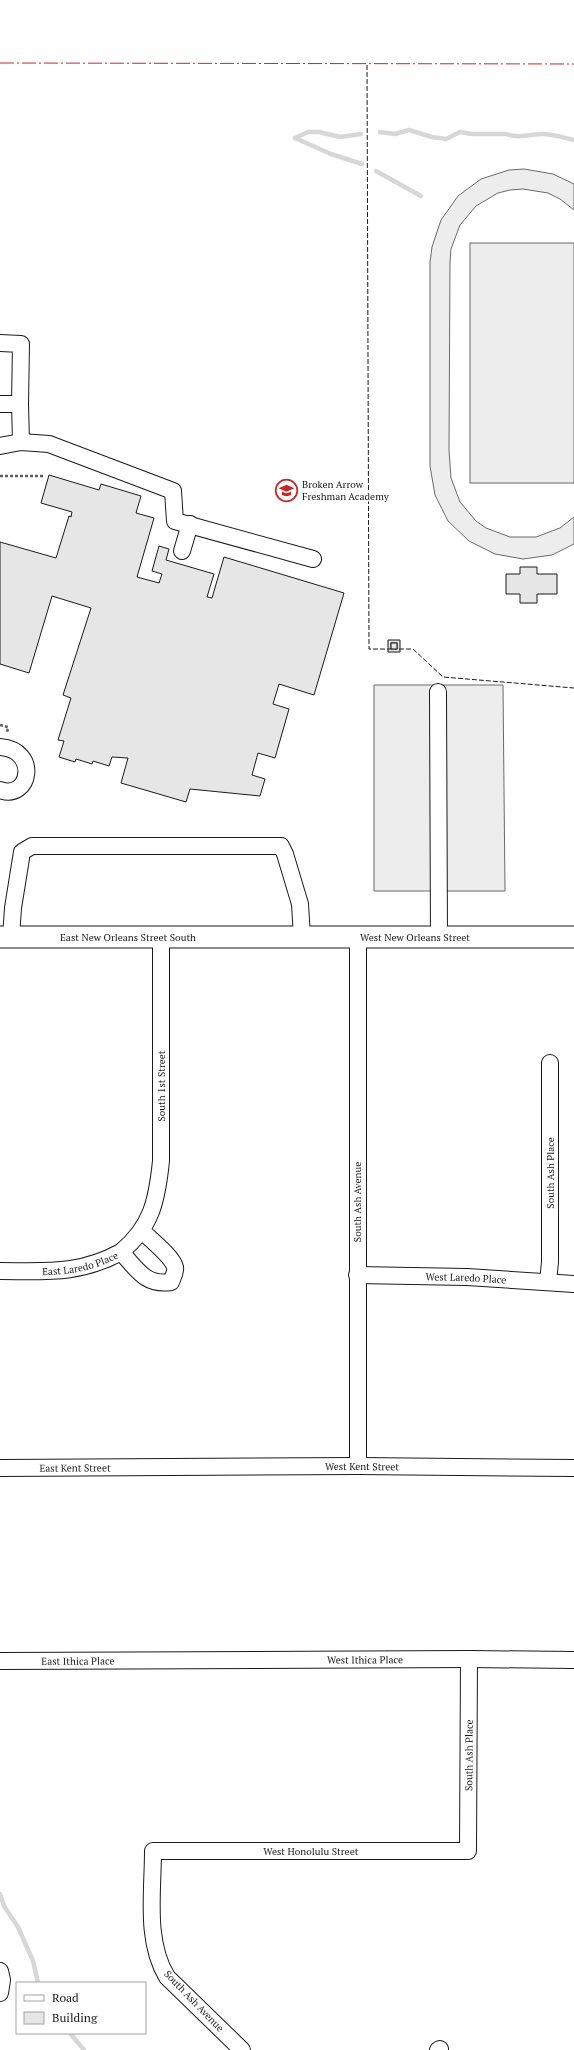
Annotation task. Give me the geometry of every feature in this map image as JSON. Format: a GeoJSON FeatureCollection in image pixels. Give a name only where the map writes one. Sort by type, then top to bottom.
{"type":"FeatureCollection","features":[{"type":"Feature","properties":{"kind":"main road","name":"East New Orleans Street South"},"geometry":{"type":"LineString","coordinates":[[6,937],[256,937]]}},
{"type":"Feature","properties":{"kind":"main road","name":"West New Orleans Street"},"geometry":{"type":"LineString","coordinates":[[256,937],[574,937]]}},
{"type":"Feature","properties":{"kind":"street"},"geometry":{"type":"LineString","coordinates":[[0,343],[21,344],[21,442]]}},
{"type":"Feature","properties":{"kind":"street"},"geometry":{"type":"LineString","coordinates":[[0,404],[20,404]]}},
{"type":"Feature","properties":{"kind":"street"},"geometry":{"type":"LineString","coordinates":[[0,446],[21,442],[49,444],[173,491],[175,521],[313,559]]}},
{"type":"Feature","properties":{"kind":"street"},"geometry":{"type":"LineString","coordinates":[[182,551],[190,524]]}},
{"type":"Feature","properties":{"kind":"street"},"geometry":{"type":"LineString","coordinates":[[438,692],[439,937]]}},
{"type":"Feature","properties":{"kind":"street"},"geometry":{"type":"LineString","coordinates":[[0,747],[10,748],[19,754],[25,763],[27,772],[25,780],[20,786],[12,791],[0,790]]}},
{"type":"Feature","properties":{"kind":"street"},"geometry":{"type":"LineString","coordinates":[[6,937],[13,908],[22,852],[32,846],[280,846],[285,854],[300,904],[302,937]]}},
{"type":"Feature","properties":{"kind":"street","name":"South 1st Street"},"geometry":{"type":"LineString","coordinates":[[121,1252],[142,1231],[154,1204],[158,1190],[161,1161],[161,937]]}},
{"type":"Feature","properties":{"kind":"street","name":"South Ash Avenue"},"geometry":{"type":"LineString","coordinates":[[358,937],[358,1466]]}},
{"type":"Feature","properties":{"kind":"street","name":"South Ash Place"},"geometry":{"type":"LineString","coordinates":[[548,1282],[550,1262],[550,1063]]}},
{"type":"Feature","properties":{"kind":"street","name":"East Laredo Place"},"geometry":{"type":"LineString","coordinates":[[0,1271],[77,1269],[93,1265],[121,1252],[149,1281],[160,1284],[171,1282],[175,1275],[175,1266],[142,1231]]}},
{"type":"Feature","properties":{"kind":"street","name":"West Laredo Place"},"geometry":{"type":"LineString","coordinates":[[357,1275],[467,1276],[574,1284]]}},
{"type":"Feature","properties":{"kind":"street","name":"West Kent Street"},"geometry":{"type":"LineString","coordinates":[[149,1468],[358,1466],[574,1468]]}},
{"type":"Feature","properties":{"kind":"street","name":"East Kent Street"},"geometry":{"type":"LineString","coordinates":[[0,1468],[149,1468]]}},
{"type":"Feature","properties":{"kind":"street","name":"South Ash Place"},"geometry":{"type":"LineString","coordinates":[[468,1851],[469,1658]]}},
{"type":"Feature","properties":{"kind":"street","name":"West Ithica Place"},"geometry":{"type":"LineString","coordinates":[[155,1662],[469,1658],[574,1660]]}},
{"type":"Feature","properties":{"kind":"street","name":"East Ithica Place"},"geometry":{"type":"LineString","coordinates":[[0,1661],[155,1662]]}},
{"type":"Feature","properties":{"kind":"street","name":"South Ash Avenue"},"geometry":{"type":"LineString","coordinates":[[153,1851],[153,1936],[159,1964],[167,1977],[242,2050]]}},
{"type":"Feature","properties":{"kind":"street","name":"West Honolulu Street"},"geometry":{"type":"LineString","coordinates":[[153,1851],[468,1851]]}},
{"type":"Feature","properties":{"kind":"street"},"geometry":{"type":"LineString","coordinates":[[0,1971],[2,1980],[0,1993]]}},
{"type":"Feature","properties":{"kind":"path"},"geometry":{"type":"LineString","coordinates":[[0,476],[45,476]]}},
{"type":"Feature","properties":{"kind":"shaded area"},"geometry":{"type":"Polygon","coordinates":[[[524,169],[553,174],[574,184],[574,210],[560,199],[548,193],[523,189],[510,190],[498,193],[476,206],[460,225],[451,249],[450,262],[449,450],[451,478],[460,502],[476,521],[486,528],[510,537],[536,537],[560,528],[574,517],[574,544],[552,555],[523,559],[495,554],[469,541],[448,521],[435,495],[430,466],[430,262],[432,247],[441,220],[458,196],[481,179],[509,170],[524,169]]]}},
{"type":"Feature","properties":{"kind":"shaded area"},"geometry":{"type":"Polygon","coordinates":[[[470,243],[574,243],[574,483],[470,483],[470,243]]]}},
{"type":"Feature","properties":{"kind":"shaded area"},"geometry":{"type":"Polygon","coordinates":[[[374,685],[503,685],[505,891],[374,891],[374,685]]]}},
{"type":"Feature","properties":{"kind":"building"},"geometry":{"type":"Polygon","coordinates":[[[49,475],[99,490],[101,484],[141,496],[136,513],[154,518],[137,577],[159,583],[162,574],[152,571],[159,546],[169,549],[166,560],[214,574],[207,597],[212,598],[224,557],[344,593],[314,695],[279,684],[273,704],[289,709],[275,758],[258,753],[252,775],[265,779],[260,796],[190,789],[186,802],[121,783],[128,758],[112,757],[109,766],[93,761],[92,764],[76,759],[75,762],[59,757],[64,741],[58,740],[71,698],[63,695],[91,608],[52,596],[29,673],[0,664],[0,542],[56,558],[69,516],[71,517],[72,512],[41,503],[49,475]]]}},
{"type":"Feature","properties":{"kind":"building"},"geometry":{"type":"Polygon","coordinates":[[[520,567],[537,567],[537,574],[557,574],[557,594],[537,594],[537,603],[520,603],[520,594],[506,594],[506,574],[520,574],[520,567]]]}},
{"type":"Feature","properties":{"kind":"building"},"geometry":{"type":"Polygon","coordinates":[[[388,640],[400,640],[400,652],[388,652],[388,640]],[[391,643],[391,649],[397,649],[397,643],[391,643]]]}},
{"type":"Feature","properties":{"kind":"building"},"geometry":{"type":"Polygon","coordinates":[[[391,643],[397,643],[397,649],[391,649],[391,643]]]}},
{"type":"Feature","properties":{"kind":"waterway"},"geometry":{"type":"LineString","coordinates":[[380,132],[395,134],[409,130],[432,137],[446,139],[460,132],[472,134],[506,134],[515,136],[543,134],[555,135],[574,140]]}},
{"type":"Feature","properties":{"kind":"waterway"},"geometry":{"type":"LineString","coordinates":[[295,138],[308,132],[319,132],[340,137],[361,134]]}},
{"type":"Feature","properties":{"kind":"waterway"},"geometry":{"type":"LineString","coordinates":[[295,138],[331,154],[362,164]]}},
{"type":"Feature","properties":{"kind":"waterway"},"geometry":{"type":"LineString","coordinates":[[376,171],[421,196]]}},
{"type":"Feature","properties":{"kind":"waterway"},"geometry":{"type":"LineString","coordinates":[[0,1894],[4,1906],[18,1927],[33,1961],[38,1982]]}},
{"type":"Feature","properties":{"kind":"waterway"},"geometry":{"type":"LineString","coordinates":[[71,2034],[84,2050]]}},
{"type":"Feature","properties":{"kind":"fence"},"geometry":{"type":"LineString","coordinates":[[367,65],[369,649],[391,649]]}},
{"type":"Feature","properties":{"kind":"fence"},"geometry":{"type":"LineString","coordinates":[[399,649],[413,649],[443,677],[574,688]]}},
{"type":"Feature","properties":{"kind":"power"},"geometry":{"type":"LineString","coordinates":[[0,63],[574,64]]}},
{"type":"Feature","properties":{"kind":"place","name":"Broken Arrow Freshman Academy"},"geometry":{"type":"Point","coordinates":[287,490]}}]}
